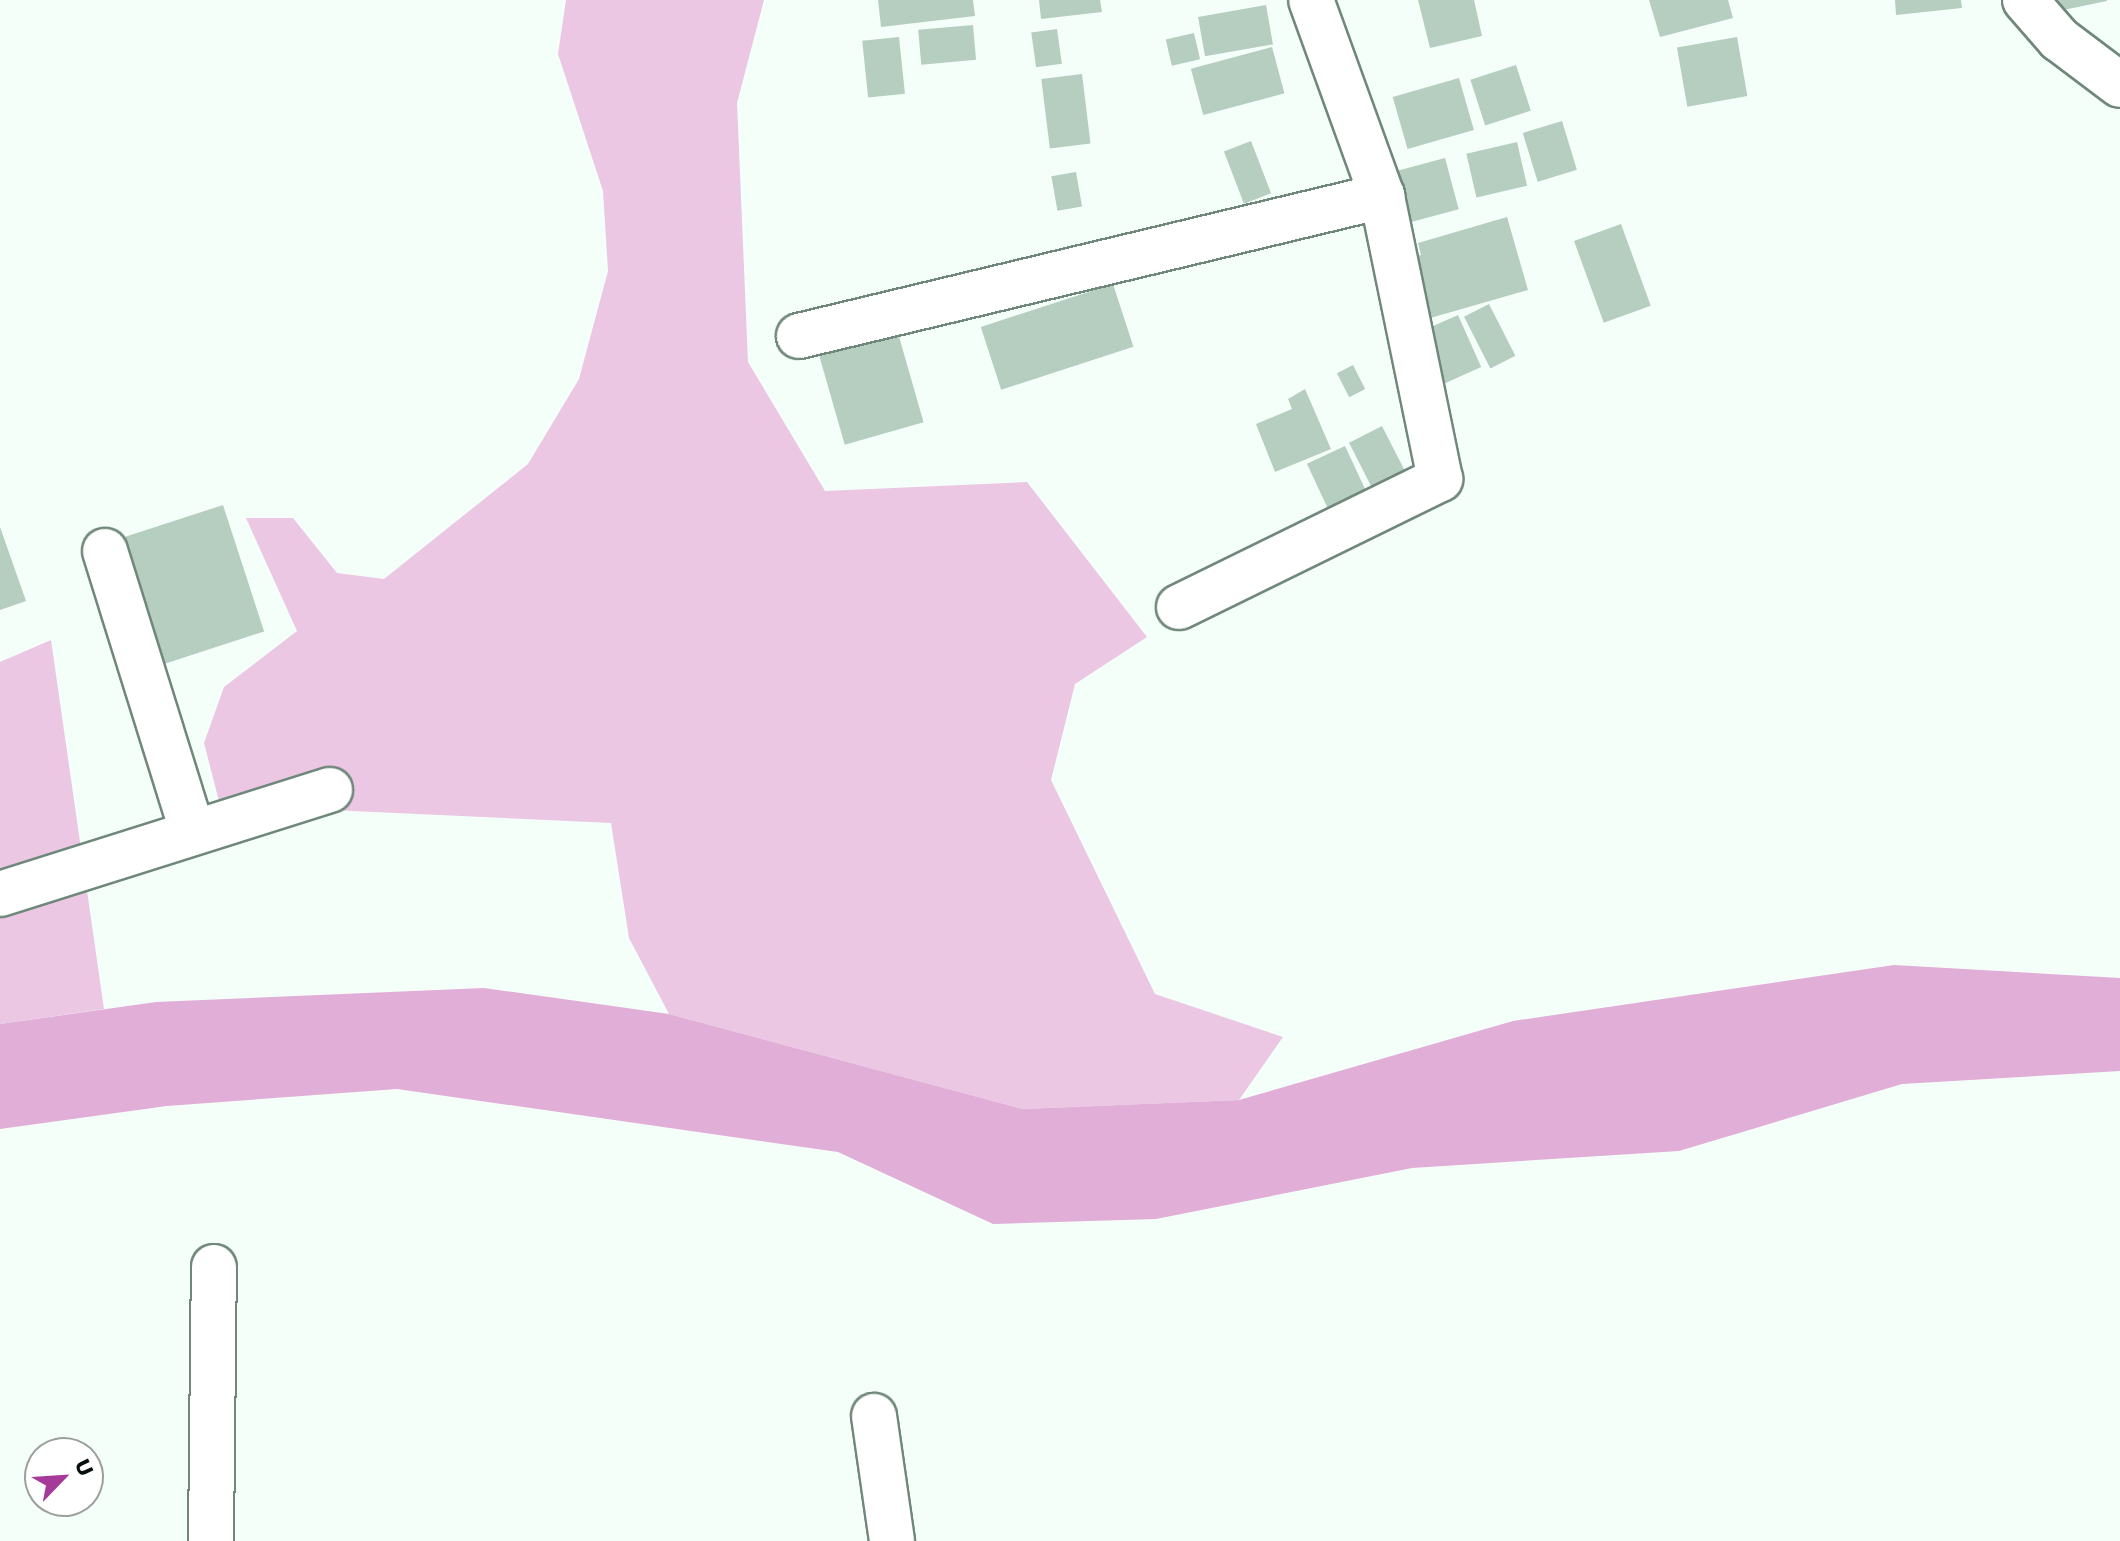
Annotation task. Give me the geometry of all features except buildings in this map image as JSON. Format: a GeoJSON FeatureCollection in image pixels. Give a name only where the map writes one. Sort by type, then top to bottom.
{"type":"FeatureCollection","features":[{"type":"Feature","properties":{"kind":"street"},"geometry":{"type":"LineString","coordinates":[[1179,607],[1440,479],[1382,196],[1311,0]]}},
{"type":"Feature","properties":{"kind":"street"},"geometry":{"type":"LineString","coordinates":[[2025,0],[2059,39],[2120,85]]}},
{"type":"Feature","properties":{"kind":"street"},"geometry":{"type":"LineString","coordinates":[[799,336],[1382,196]]}},
{"type":"Feature","properties":{"kind":"street"},"geometry":{"type":"LineString","coordinates":[[105,551],[192,830]]}},
{"type":"Feature","properties":{"kind":"street"},"geometry":{"type":"LineString","coordinates":[[0,894],[192,830],[330,790]]}},
{"type":"Feature","properties":{"kind":"street"},"geometry":{"type":"LineString","coordinates":[[211,1541],[214,1267]]}},
{"type":"Feature","properties":{"kind":"street"},"geometry":{"type":"LineString","coordinates":[[874,1416],[892,1541]]}},
{"type":"Feature","properties":{"kind":"shaded area"},"geometry":{"type":"Polygon","coordinates":[[[566,0],[764,0],[737,103],[748,362],[825,491],[1027,482],[1147,637],[1075,684],[1051,780],[1155,994],[1283,1037],[1239,1100],[1023,1109],[669,1014],[629,938],[611,823],[220,805],[204,743],[224,687],[297,631],[246,518],[293,518],[337,573],[384,579],[528,464],[579,379],[608,271],[603,191],[558,54],[566,0]]]}},
{"type":"Feature","properties":{"kind":"shaded area"},"geometry":{"type":"Polygon","coordinates":[[[51,640],[104,1009],[0,1024],[0,662],[51,640]]]}},
{"type":"Feature","properties":{"kind":"shaded area"},"geometry":{"type":"Polygon","coordinates":[[[1894,965],[2120,978],[2120,1071],[1902,1084],[1679,1151],[1412,1168],[1156,1219],[993,1224],[838,1152],[397,1089],[167,1106],[0,1129],[0,1024],[156,1002],[484,988],[669,1014],[1023,1109],[1239,1100],[1513,1021],[1894,965]]]}}]}
